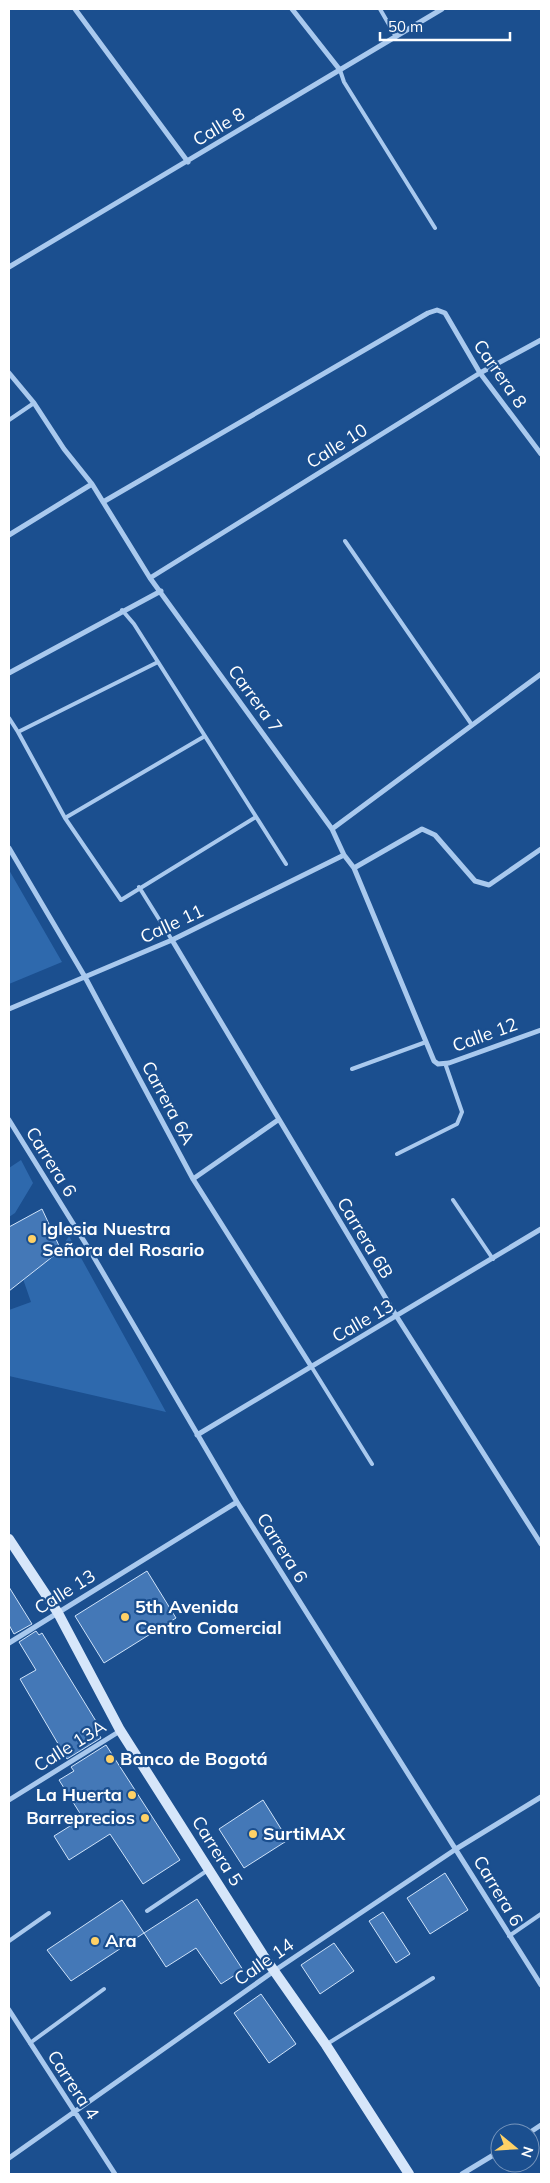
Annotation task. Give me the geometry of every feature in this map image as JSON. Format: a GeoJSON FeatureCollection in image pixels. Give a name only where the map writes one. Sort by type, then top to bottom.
{"type":"FeatureCollection","features":[{"type":"Feature","properties":{"kind":"main road","name":"Carrera 5"},"geometry":{"type":"LineString","coordinates":[[9,1539],[58,1613],[120,1730],[274,1971],[326,2045],[409,2174]]}},
{"type":"Feature","properties":{"kind":"street"},"geometry":{"type":"LineString","coordinates":[[76,9],[188,162]]}},
{"type":"Feature","properties":{"kind":"street"},"geometry":{"type":"LineString","coordinates":[[292,9],[340,70]]}},
{"type":"Feature","properties":{"kind":"street","name":"Calle 8"},"geometry":{"type":"LineString","coordinates":[[9,267],[188,162],[395,35],[442,9]]}},
{"type":"Feature","properties":{"kind":"street","name":"Carrera 8"},"geometry":{"type":"LineString","coordinates":[[102,502],[428,313],[437,310],[444,313],[480,374],[541,454]]}},
{"type":"Feature","properties":{"kind":"street","name":"Calle 10"},"geometry":{"type":"LineString","coordinates":[[150,578],[480,374],[541,340]]}},
{"type":"Feature","properties":{"kind":"street","name":"Carrera 7"},"geometry":{"type":"LineString","coordinates":[[9,373],[92,484],[150,578],[332,829],[344,855],[354,868],[426,1042],[438,1064]]}},
{"type":"Feature","properties":{"kind":"street"},"geometry":{"type":"LineString","coordinates":[[9,535],[92,484]]}},
{"type":"Feature","properties":{"kind":"street"},"geometry":{"type":"LineString","coordinates":[[9,673],[160,591]]}},
{"type":"Feature","properties":{"kind":"street"},"geometry":{"type":"LineString","coordinates":[[332,829],[541,674]]}},
{"type":"Feature","properties":{"kind":"street"},"geometry":{"type":"LineString","coordinates":[[354,868],[422,829],[436,835],[475,881],[481,884],[489,884],[541,849]]}},
{"type":"Feature","properties":{"kind":"street","name":"Carrera 6A"},"geometry":{"type":"LineString","coordinates":[[9,848],[85,977],[193,1179],[311,1366]]}},
{"type":"Feature","properties":{"kind":"street","name":"Calle 11"},"geometry":{"type":"LineString","coordinates":[[9,1009],[172,940],[344,855]]}},
{"type":"Feature","properties":{"kind":"street","name":"Carrera 6B"},"geometry":{"type":"LineString","coordinates":[[172,940],[397,1317],[541,1544]]}},
{"type":"Feature","properties":{"kind":"street","name":"Calle 12"},"geometry":{"type":"LineString","coordinates":[[438,1064],[445,1064],[541,1030]]}},
{"type":"Feature","properties":{"kind":"street","name":"Carrera 6"},"geometry":{"type":"LineString","coordinates":[[9,1120],[92,1254],[237,1502],[541,1985]]}},
{"type":"Feature","properties":{"kind":"street"},"geometry":{"type":"LineString","coordinates":[[193,1179],[278,1120]]}},
{"type":"Feature","properties":{"kind":"street","name":"Calle 13"},"geometry":{"type":"LineString","coordinates":[[197,1435],[397,1317],[541,1229]]}},
{"type":"Feature","properties":{"kind":"street","name":"Calle 13"},"geometry":{"type":"LineString","coordinates":[[9,1643],[237,1502]]}},
{"type":"Feature","properties":{"kind":"street","name":"Calle 13A"},"geometry":{"type":"LineString","coordinates":[[9,1800],[120,1730]]}},
{"type":"Feature","properties":{"kind":"street","name":"Calle 14"},"geometry":{"type":"LineString","coordinates":[[9,2158],[274,1971],[456,1849],[541,1797]]}},
{"type":"Feature","properties":{"kind":"street","name":"Carrera 4"},"geometry":{"type":"LineString","coordinates":[[9,2010],[114,2174]]}},
{"type":"Feature","properties":{"kind":"street"},"geometry":{"type":"LineString","coordinates":[[462,2174],[490,2157]]}},
{"type":"Feature","properties":{"kind":"lane"},"geometry":{"type":"LineString","coordinates":[[380,9],[395,35]]}},
{"type":"Feature","properties":{"kind":"lane"},"geometry":{"type":"LineString","coordinates":[[340,70],[344,82],[436,228]]}},
{"type":"Feature","properties":{"kind":"lane"},"geometry":{"type":"LineString","coordinates":[[9,420],[34,404]]}},
{"type":"Feature","properties":{"kind":"lane"},"geometry":{"type":"LineString","coordinates":[[345,541],[472,726]]}},
{"type":"Feature","properties":{"kind":"lane"},"geometry":{"type":"LineString","coordinates":[[122,610],[158,662],[286,864]]}},
{"type":"Feature","properties":{"kind":"lane"},"geometry":{"type":"LineString","coordinates":[[18,732],[158,662]]}},
{"type":"Feature","properties":{"kind":"lane"},"geometry":{"type":"LineString","coordinates":[[9,718],[65,818],[121,900],[139,887],[256,817]]}},
{"type":"Feature","properties":{"kind":"lane"},"geometry":{"type":"LineString","coordinates":[[65,818],[205,736]]}},
{"type":"Feature","properties":{"kind":"lane"},"geometry":{"type":"LineString","coordinates":[[139,887],[172,940]]}},
{"type":"Feature","properties":{"kind":"lane"},"geometry":{"type":"LineString","coordinates":[[352,1069],[426,1042]]}},
{"type":"Feature","properties":{"kind":"lane"},"geometry":{"type":"LineString","coordinates":[[397,1154],[457,1124],[462,1112],[445,1064]]}},
{"type":"Feature","properties":{"kind":"lane"},"geometry":{"type":"LineString","coordinates":[[453,1200],[493,1259]]}},
{"type":"Feature","properties":{"kind":"lane"},"geometry":{"type":"LineString","coordinates":[[311,1366],[372,1464]]}},
{"type":"Feature","properties":{"kind":"lane"},"geometry":{"type":"LineString","coordinates":[[147,1911],[210,1869]]}},
{"type":"Feature","properties":{"kind":"lane"},"geometry":{"type":"LineString","coordinates":[[9,1941],[49,1913]]}},
{"type":"Feature","properties":{"kind":"lane"},"geometry":{"type":"LineString","coordinates":[[509,1936],[541,1914]]}},
{"type":"Feature","properties":{"kind":"lane"},"geometry":{"type":"LineString","coordinates":[[326,2045],[433,1978]]}},
{"type":"Feature","properties":{"kind":"lane"},"geometry":{"type":"LineString","coordinates":[[30,2043],[104,1989]]}},
{"type":"Feature","properties":{"kind":"shaded area"},"geometry":{"type":"Polygon","coordinates":[[[9,870],[62,962],[9,984],[9,870]]]}},
{"type":"Feature","properties":{"kind":"shaded area"},"geometry":{"type":"Polygon","coordinates":[[[21,1160],[33,1183],[15,1213],[9,1217],[9,1168],[21,1160]]]}},
{"type":"Feature","properties":{"kind":"shaded area"},"geometry":{"type":"Polygon","coordinates":[[[69,1236],[166,1412],[9,1376],[9,1310],[31,1302],[23,1279],[60,1250],[69,1236]]]}},
{"type":"Feature","properties":{"kind":"building","name":"Iglesia Nuestra Señora del Rosario"},"geometry":{"type":"Polygon","coordinates":[[[42,1209],[61,1250],[9,1291],[9,1227],[42,1209]]]}},
{"type":"Feature","properties":{"kind":"building","name":"5th Avenida Centro Comercial"},"geometry":{"type":"Polygon","coordinates":[[[147,1571],[176,1618],[104,1663],[75,1616],[147,1571]]]}},
{"type":"Feature","properties":{"kind":"building"},"geometry":{"type":"Polygon","coordinates":[[[9,1587],[32,1624],[14,1634],[9,1625],[9,1587]]]}},
{"type":"Feature","properties":{"kind":"building"},"geometry":{"type":"Polygon","coordinates":[[[36,1631],[39,1635],[42,1633],[102,1731],[98,1733],[101,1738],[67,1759],[20,1679],[36,1670],[19,1642],[36,1631]]]}},
{"type":"Feature","properties":{"kind":"building"},"geometry":{"type":"Polygon","coordinates":[[[106,1745],[180,1860],[143,1884],[110,1834],[69,1860],[54,1836],[83,1818],[59,1780],[74,1771],[71,1767],[106,1745]]]}},
{"type":"Feature","properties":{"kind":"building","name":"SurtiMAX"},"geometry":{"type":"Polygon","coordinates":[[[263,1800],[288,1840],[244,1868],[219,1829],[263,1800]]]}},
{"type":"Feature","properties":{"kind":"building"},"geometry":{"type":"Polygon","coordinates":[[[445,1873],[468,1910],[430,1934],[407,1898],[445,1873]]]}},
{"type":"Feature","properties":{"kind":"building"},"geometry":{"type":"Polygon","coordinates":[[[197,1899],[243,1970],[221,1984],[196,1948],[166,1967],[144,1933],[197,1899]]]}},
{"type":"Feature","properties":{"kind":"building","name":"Ara"},"geometry":{"type":"Polygon","coordinates":[[[122,1900],[144,1933],[71,1981],[47,1950],[122,1900]]]}},
{"type":"Feature","properties":{"kind":"building"},"geometry":{"type":"Polygon","coordinates":[[[383,1912],[410,1954],[396,1963],[369,1921],[383,1912]]]}},
{"type":"Feature","properties":{"kind":"building"},"geometry":{"type":"Polygon","coordinates":[[[334,1943],[354,1971],[320,1994],[301,1965],[334,1943]]]}},
{"type":"Feature","properties":{"kind":"building"},"geometry":{"type":"Polygon","coordinates":[[[261,1994],[296,2044],[269,2063],[234,2013],[261,1994]]]}},
{"type":"Feature","properties":{"kind":"place","name":"Iglesia Nuestra Señora del Rosario"},"geometry":{"type":"Point","coordinates":[32,1239]}},
{"type":"Feature","properties":{"kind":"place","name":"5th Avenida Centro Comercial"},"geometry":{"type":"Point","coordinates":[125,1617]}},
{"type":"Feature","properties":{"kind":"place","name":"Banco de Bogotá"},"geometry":{"type":"Point","coordinates":[110,1759]}},
{"type":"Feature","properties":{"kind":"place","name":"La Huerta"},"geometry":{"type":"Point","coordinates":[132,1795]}},
{"type":"Feature","properties":{"kind":"place","name":"Barreprecios"},"geometry":{"type":"Point","coordinates":[145,1818]}},
{"type":"Feature","properties":{"kind":"place","name":"SurtiMAX"},"geometry":{"type":"Point","coordinates":[253,1834]}},
{"type":"Feature","properties":{"kind":"place","name":"Ara"},"geometry":{"type":"Point","coordinates":[95,1941]}}]}
